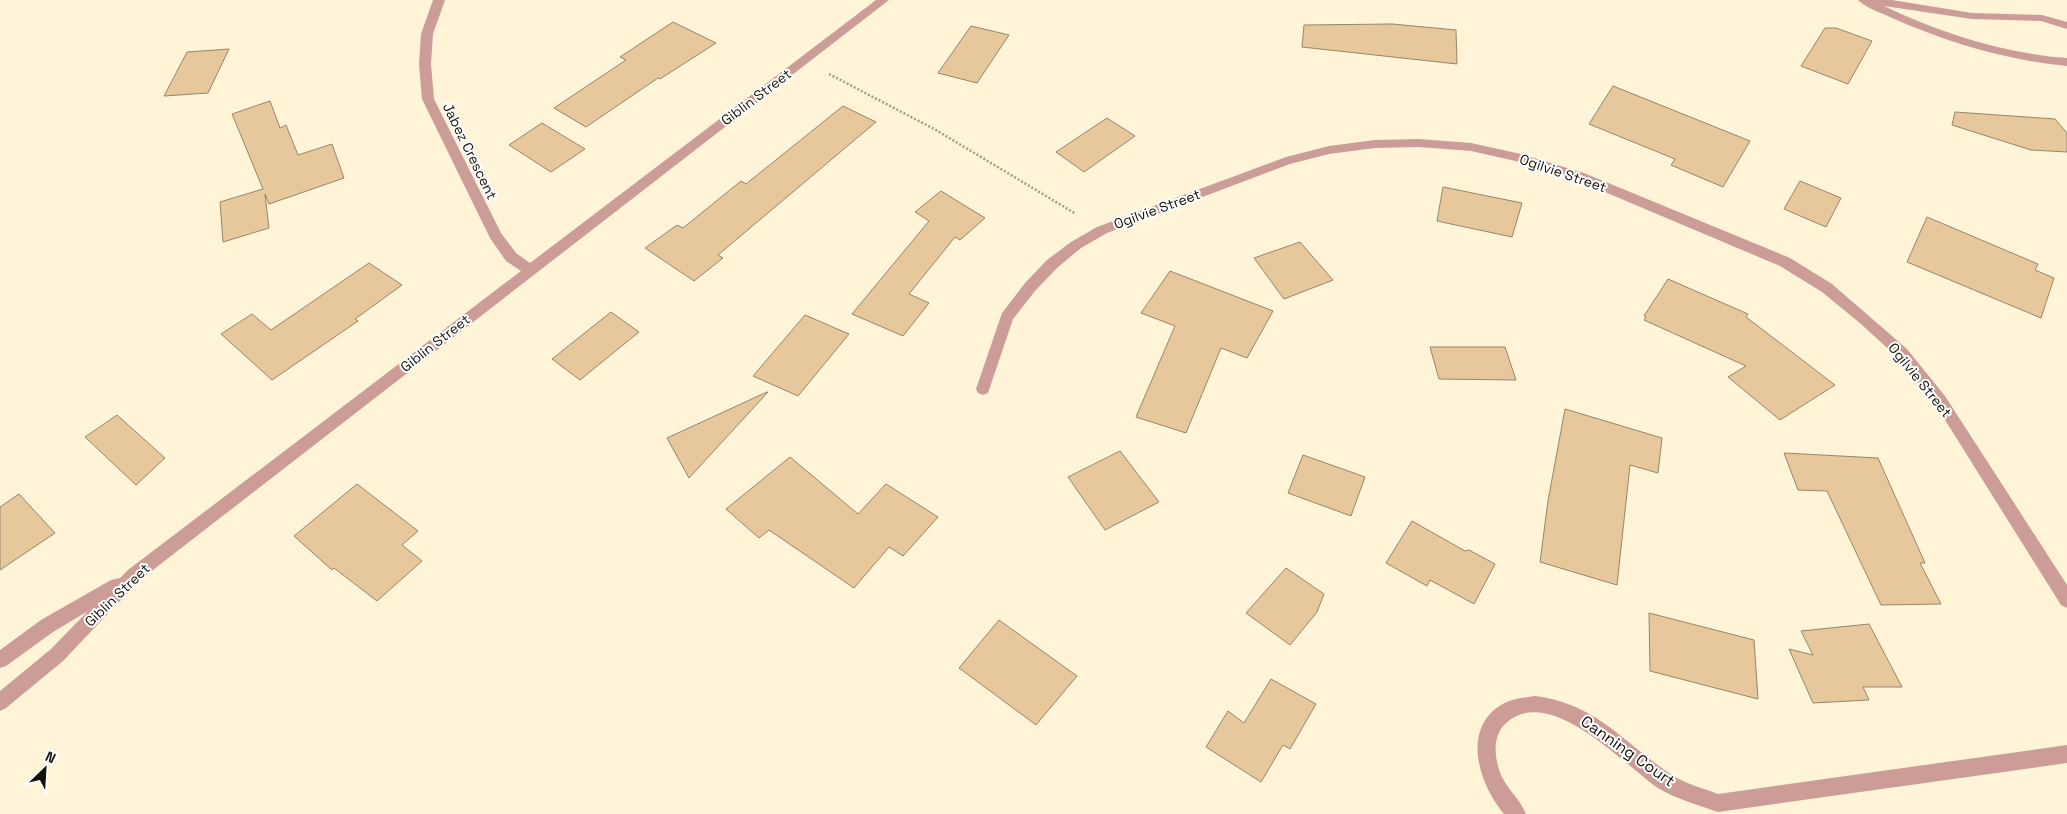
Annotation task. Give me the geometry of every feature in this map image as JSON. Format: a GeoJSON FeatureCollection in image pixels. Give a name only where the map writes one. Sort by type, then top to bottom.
{"type":"FeatureCollection","features":[{"type":"Feature","properties":{"kind":"street","name":"Jabez Crescent"},"geometry":{"type":"LineString","coordinates":[[439,0],[427,34],[425,64],[428,99],[494,235],[511,257],[530,270]]}},
{"type":"Feature","properties":{"kind":"street","name":"Giblin Street"},"geometry":{"type":"LineString","coordinates":[[0,702],[57,655],[134,575],[883,0]]}},
{"type":"Feature","properties":{"kind":"street"},"geometry":{"type":"LineString","coordinates":[[1864,0],[1892,14],[1977,46],[2032,58],[2067,62]]}},
{"type":"Feature","properties":{"kind":"street"},"geometry":{"type":"LineString","coordinates":[[1873,0],[1972,16],[2042,18],[2067,26]]}},
{"type":"Feature","properties":{"kind":"street","name":"Ogilvie Street"},"geometry":{"type":"LineString","coordinates":[[983,389],[1007,317],[1030,287],[1052,264],[1076,245],[1102,230],[1286,161],[1329,150],[1375,144],[1419,142],[1471,146],[1521,158],[1579,176],[1785,262],[1827,288],[1866,320],[1902,354],[1940,400],[2067,600]]}},
{"type":"Feature","properties":{"kind":"street"},"geometry":{"type":"LineString","coordinates":[[0,660],[47,626],[134,575]]}},
{"type":"Feature","properties":{"kind":"street","name":"Canning Court"},"geometry":{"type":"LineString","coordinates":[[1517,814],[1494,784],[1487,758],[1487,734],[1499,716],[1514,706],[1533,704],[1556,707],[1577,715],[1666,782],[1719,809],[2067,754]]}},
{"type":"Feature","properties":{"kind":"path"},"geometry":{"type":"LineString","coordinates":[[804,61],[936,130],[1102,230]]}},
{"type":"Feature","properties":{"kind":"building"},"geometry":{"type":"Polygon","coordinates":[[[673,22],[716,43],[660,79],[658,78],[586,127],[554,108],[626,60],[620,57],[673,22]]]}},
{"type":"Feature","properties":{"kind":"building"},"geometry":{"type":"Polygon","coordinates":[[[1392,24],[1456,30],[1457,64],[1302,47],[1304,25],[1392,24]]]}},
{"type":"Feature","properties":{"kind":"building"},"geometry":{"type":"Polygon","coordinates":[[[971,26],[1009,35],[977,83],[938,73],[971,26]]]}},
{"type":"Feature","properties":{"kind":"building"},"geometry":{"type":"Polygon","coordinates":[[[1825,28],[1836,28],[1872,41],[1848,84],[1801,66],[1825,28]]]}},
{"type":"Feature","properties":{"kind":"building"},"geometry":{"type":"Polygon","coordinates":[[[229,49],[208,93],[164,96],[187,52],[229,49]]]}},
{"type":"Feature","properties":{"kind":"building"},"geometry":{"type":"Polygon","coordinates":[[[1613,86],[1750,141],[1723,187],[1671,165],[1675,159],[1589,124],[1613,86]]]}},
{"type":"Feature","properties":{"kind":"building"},"geometry":{"type":"Polygon","coordinates":[[[270,101],[280,128],[286,125],[298,155],[332,144],[344,178],[269,204],[265,194],[269,228],[223,242],[220,202],[263,189],[232,114],[270,101]]]}},
{"type":"Feature","properties":{"kind":"building"},"geometry":{"type":"Polygon","coordinates":[[[843,106],[876,122],[718,255],[723,258],[694,281],[645,248],[677,225],[683,228],[741,181],[746,184],[843,106]]]}},
{"type":"Feature","properties":{"kind":"building"},"geometry":{"type":"Polygon","coordinates":[[[1955,112],[2055,119],[2067,133],[2067,152],[2031,150],[1952,125],[1955,112]]]}},
{"type":"Feature","properties":{"kind":"building"},"geometry":{"type":"Polygon","coordinates":[[[1107,118],[1135,136],[1084,172],[1056,152],[1107,118]]]}},
{"type":"Feature","properties":{"kind":"building"},"geometry":{"type":"Polygon","coordinates":[[[542,123],[585,149],[551,172],[509,145],[542,123]]]}},
{"type":"Feature","properties":{"kind":"building"},"geometry":{"type":"Polygon","coordinates":[[[1800,181],[1841,198],[1826,227],[1784,209],[1800,181]]]}},
{"type":"Feature","properties":{"kind":"building"},"geometry":{"type":"Polygon","coordinates":[[[1443,187],[1522,203],[1512,237],[1437,221],[1443,187]]]}},
{"type":"Feature","properties":{"kind":"building"},"geometry":{"type":"Polygon","coordinates":[[[941,191],[985,218],[960,240],[955,237],[909,294],[929,303],[903,336],[852,314],[929,221],[915,212],[941,191]]]}},
{"type":"Feature","properties":{"kind":"building"},"geometry":{"type":"Polygon","coordinates":[[[1927,217],[2038,264],[2035,270],[2054,278],[2041,318],[1907,262],[1927,217]]]}},
{"type":"Feature","properties":{"kind":"building"},"geometry":{"type":"Polygon","coordinates":[[[1300,242],[1333,280],[1284,299],[1254,258],[1300,242]]]}},
{"type":"Feature","properties":{"kind":"building"},"geometry":{"type":"Polygon","coordinates":[[[369,263],[402,285],[355,319],[358,321],[272,380],[221,334],[252,314],[271,330],[369,263]]]}},
{"type":"Feature","properties":{"kind":"building"},"geometry":{"type":"Polygon","coordinates":[[[1170,271],[1273,311],[1247,358],[1221,348],[1186,433],[1136,417],[1175,326],[1141,313],[1170,271]]]}},
{"type":"Feature","properties":{"kind":"building"},"geometry":{"type":"Polygon","coordinates":[[[1668,279],[1748,314],[1746,317],[1835,385],[1780,420],[1728,377],[1746,366],[1644,320],[1646,317],[1644,316],[1668,279]]]}},
{"type":"Feature","properties":{"kind":"building"},"geometry":{"type":"Polygon","coordinates":[[[611,312],[639,332],[580,380],[552,359],[611,312]]]}},
{"type":"Feature","properties":{"kind":"building"},"geometry":{"type":"Polygon","coordinates":[[[805,315],[849,334],[798,396],[753,376],[805,315]]]}},
{"type":"Feature","properties":{"kind":"building"},"geometry":{"type":"Polygon","coordinates":[[[1430,347],[1505,347],[1516,380],[1439,379],[1430,347]]]}},
{"type":"Feature","properties":{"kind":"building"},"geometry":{"type":"Polygon","coordinates":[[[768,392],[689,478],[667,438],[768,392]]]}},
{"type":"Feature","properties":{"kind":"building"},"geometry":{"type":"Polygon","coordinates":[[[1565,409],[1662,438],[1658,473],[1630,465],[1617,585],[1540,562],[1548,501],[1565,409]]]}},
{"type":"Feature","properties":{"kind":"building"},"geometry":{"type":"Polygon","coordinates":[[[117,415],[165,458],[136,485],[85,437],[117,415]]]}},
{"type":"Feature","properties":{"kind":"building"},"geometry":{"type":"Polygon","coordinates":[[[1120,451],[1159,502],[1105,530],[1068,477],[1120,451]]]}},
{"type":"Feature","properties":{"kind":"building"},"geometry":{"type":"Polygon","coordinates":[[[1784,453],[1878,458],[1925,563],[1920,563],[1941,604],[1881,605],[1827,491],[1798,490],[1784,453]]]}},
{"type":"Feature","properties":{"kind":"building"},"geometry":{"type":"Polygon","coordinates":[[[1303,455],[1365,477],[1351,516],[1288,493],[1303,455]]]}},
{"type":"Feature","properties":{"kind":"building"},"geometry":{"type":"Polygon","coordinates":[[[790,457],[858,514],[886,484],[938,517],[903,556],[889,547],[854,588],[769,530],[759,538],[726,509],[790,457]]]}},
{"type":"Feature","properties":{"kind":"building"},"geometry":{"type":"Polygon","coordinates":[[[357,484],[418,531],[402,545],[422,561],[377,601],[334,568],[332,570],[294,536],[357,484]]]}},
{"type":"Feature","properties":{"kind":"building"},"geometry":{"type":"Polygon","coordinates":[[[19,494],[55,533],[0,570],[0,507],[19,494]]]}},
{"type":"Feature","properties":{"kind":"building"},"geometry":{"type":"Polygon","coordinates":[[[1412,521],[1465,551],[1469,550],[1495,564],[1474,604],[1430,580],[1427,586],[1386,563],[1412,521]]]}},
{"type":"Feature","properties":{"kind":"building"},"geometry":{"type":"Polygon","coordinates":[[[1286,568],[1324,594],[1317,612],[1290,645],[1246,613],[1286,568]]]}},
{"type":"Feature","properties":{"kind":"building"},"geometry":{"type":"Polygon","coordinates":[[[1649,613],[1754,640],[1758,699],[1650,671],[1649,613]]]}},
{"type":"Feature","properties":{"kind":"building"},"geometry":{"type":"Polygon","coordinates":[[[999,620],[1077,676],[1036,725],[959,668],[999,620]]]}},
{"type":"Feature","properties":{"kind":"building"},"geometry":{"type":"Polygon","coordinates":[[[1869,624],[1902,687],[1863,687],[1869,700],[1813,703],[1789,649],[1813,655],[1801,631],[1869,624]]]}},
{"type":"Feature","properties":{"kind":"building"},"geometry":{"type":"Polygon","coordinates":[[[1271,679],[1316,704],[1290,749],[1283,745],[1261,782],[1206,747],[1228,711],[1244,723],[1271,679]]]}}]}
